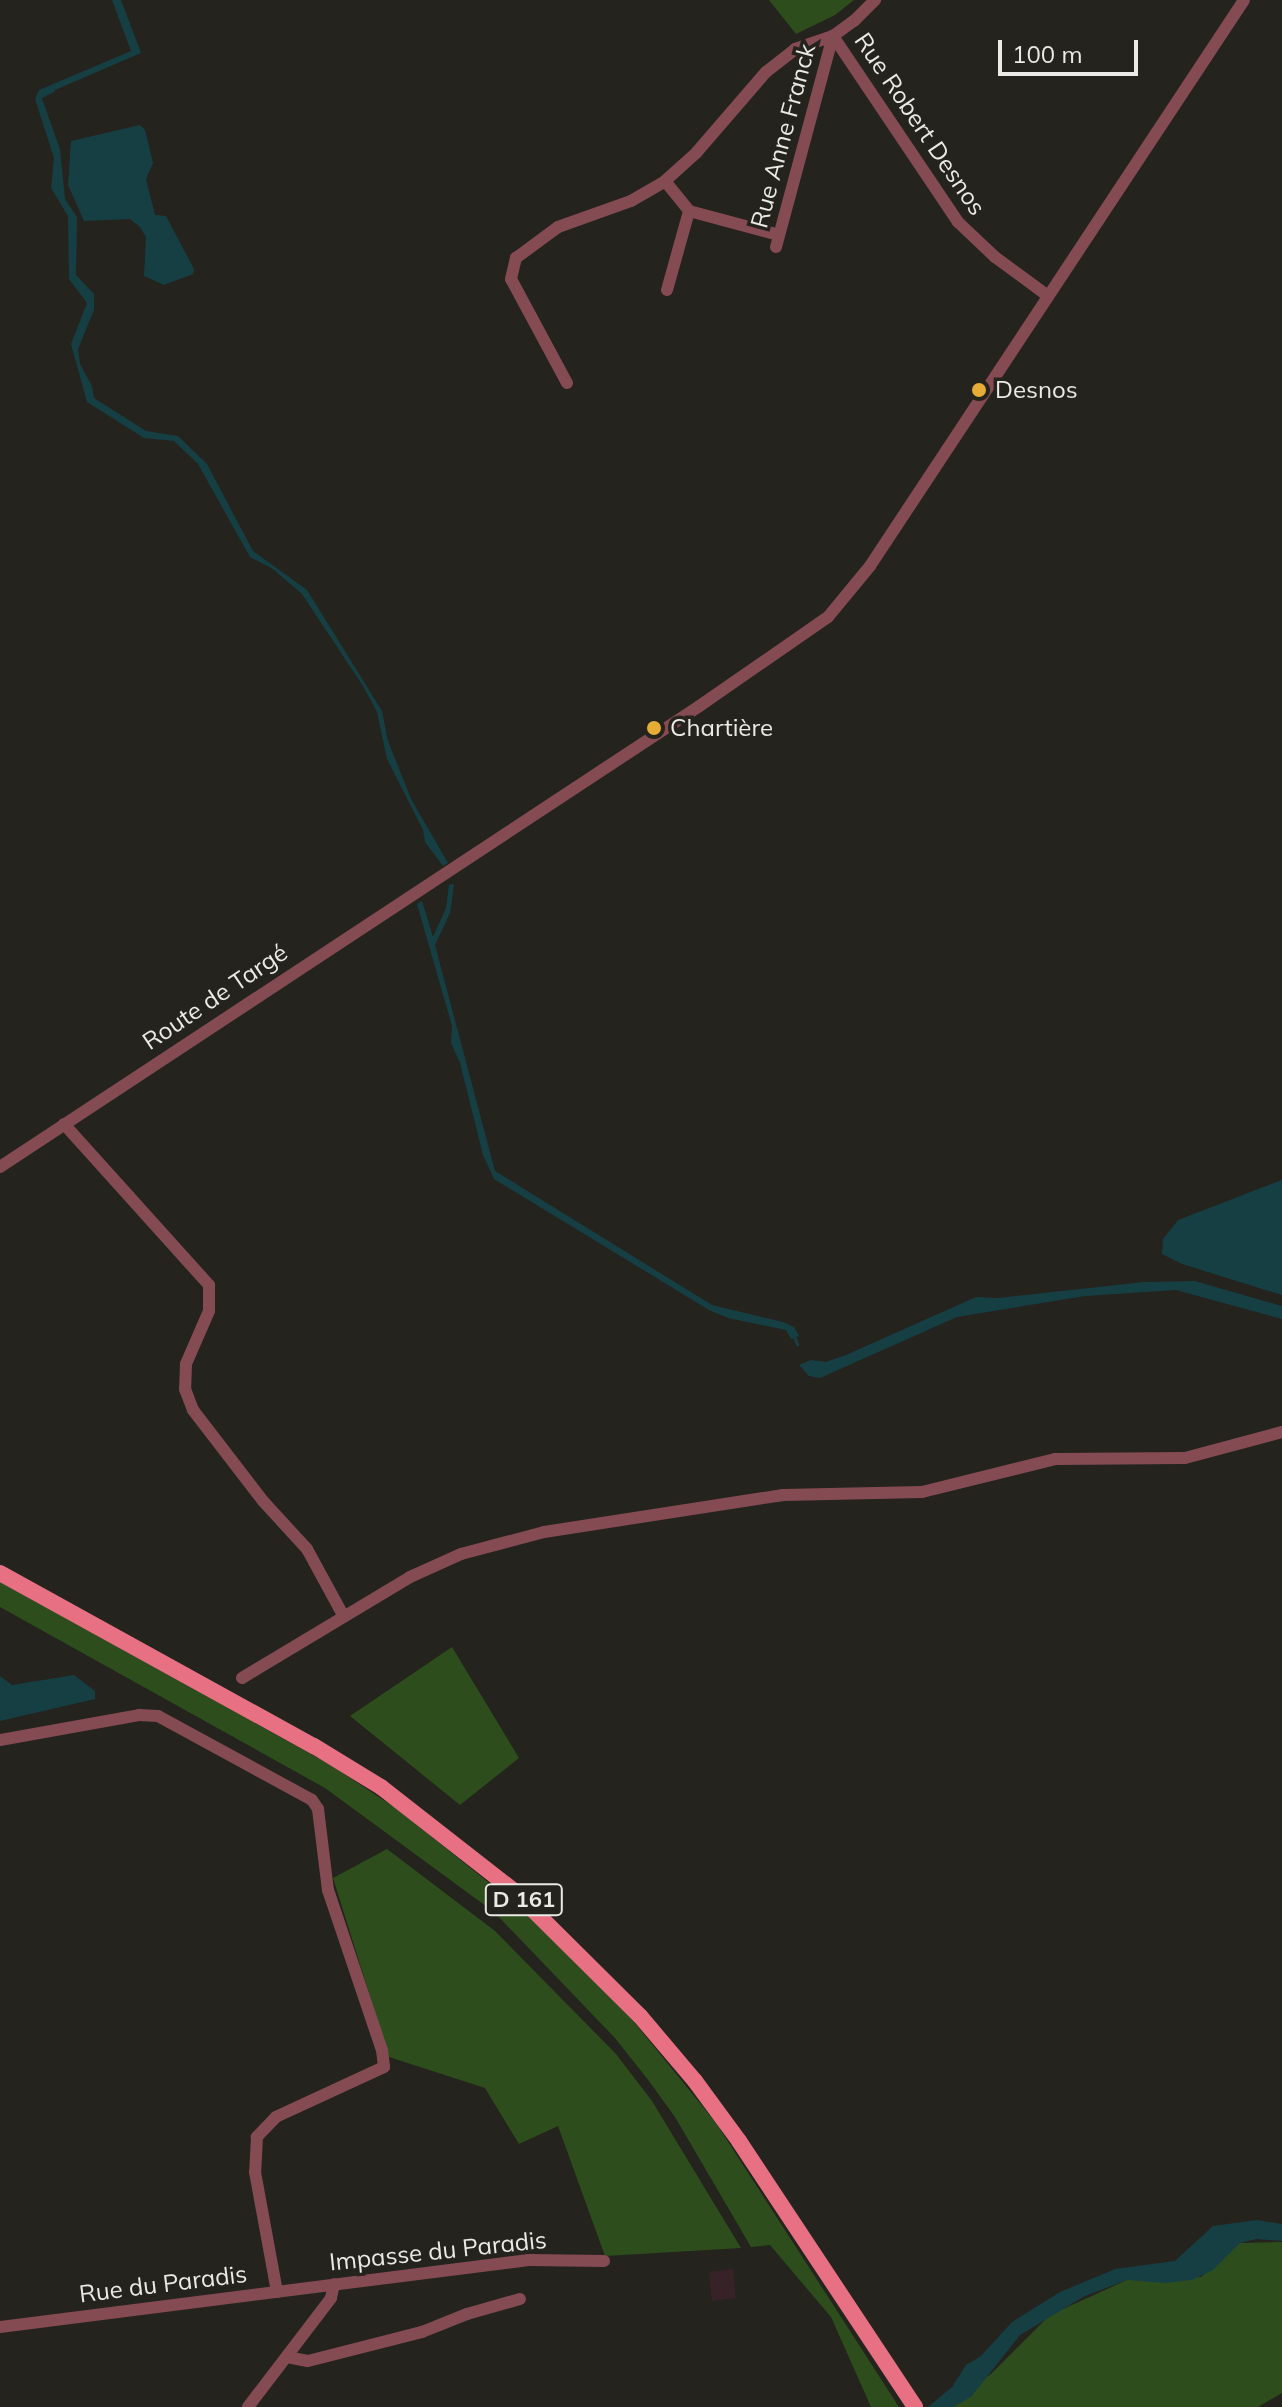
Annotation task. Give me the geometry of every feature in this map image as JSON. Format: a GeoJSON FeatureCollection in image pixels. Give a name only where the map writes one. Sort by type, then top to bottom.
{"type":"FeatureCollection","features":[{"type":"Feature","properties":{"kind":"main road","name":"D 161"},"geometry":{"type":"LineString","coordinates":[[0,1573],[328,1754],[381,1787],[514,1891],[597,1971],[695,2081],[739,2141],[915,2407]]}},
{"type":"Feature","properties":{"kind":"street"},"geometry":{"type":"LineString","coordinates":[[567,383],[515,287],[510,274],[512,264],[531,244],[558,227],[631,201],[665,181],[696,153],[773,65],[795,49],[833,36],[875,0]]}},
{"type":"Feature","properties":{"kind":"street","name":"Route de Targé"},"geometry":{"type":"LineString","coordinates":[[0,1167],[783,651],[828,617],[870,566],[1244,0]]}},
{"type":"Feature","properties":{"kind":"street","name":"Rue Anne Franck"},"geometry":{"type":"LineString","coordinates":[[689,211],[778,241],[833,36]]}},
{"type":"Feature","properties":{"kind":"street","name":"Rue Robert Desnos"},"geometry":{"type":"LineString","coordinates":[[833,36],[958,222],[995,257],[1048,296]]}},
{"type":"Feature","properties":{"kind":"street"},"geometry":{"type":"LineString","coordinates":[[665,181],[689,211],[667,290]]}},
{"type":"Feature","properties":{"kind":"street"},"geometry":{"type":"LineString","coordinates":[[64,1124],[209,1285],[209,1311],[186,1364],[185,1389],[193,1410],[263,1501],[307,1549],[343,1615]]}},
{"type":"Feature","properties":{"kind":"street"},"geometry":{"type":"LineString","coordinates":[[242,1678],[410,1577],[461,1554],[544,1532],[783,1495],[888,1496],[922,1492],[1055,1459],[1185,1458],[1282,1432]]}},
{"type":"Feature","properties":{"kind":"street","name":"Rue du Paradis"},"geometry":{"type":"LineString","coordinates":[[0,1740],[139,1715],[158,1716],[312,1800],[318,1809],[328,1890],[382,2050],[384,2067],[276,2117],[257,2137],[255,2172],[277,2292],[0,2327]]}},
{"type":"Feature","properties":{"kind":"street","name":"Impasse du Paradis"},"geometry":{"type":"LineString","coordinates":[[277,2292],[529,2260],[604,2261]]}},
{"type":"Feature","properties":{"kind":"street"},"geometry":{"type":"LineString","coordinates":[[248,2407],[331,2298],[334,2284]]}},
{"type":"Feature","properties":{"kind":"street"},"geometry":{"type":"LineString","coordinates":[[287,2357],[308,2361],[422,2332],[467,2314],[520,2299]]}},
{"type":"Feature","properties":{"kind":"shaded area"},"geometry":{"type":"Polygon","coordinates":[[[733,2269],[736,2298],[712,2301],[709,2272],[733,2269]]]}},
{"type":"Feature","properties":{"kind":"green space"},"geometry":{"type":"Polygon","coordinates":[[[769,0],[854,0],[835,15],[796,34],[769,0]]]}},
{"type":"Feature","properties":{"kind":"green space"},"geometry":{"type":"Polygon","coordinates":[[[0,1582],[329,1764],[397,1809],[534,1919],[630,2017],[716,2123],[899,2407],[871,2407],[831,2317],[770,2245],[751,2247],[675,2117],[649,2081],[615,2038],[494,1912],[325,1788],[0,1607],[0,1582]]]}},
{"type":"Feature","properties":{"kind":"green space"},"geometry":{"type":"Polygon","coordinates":[[[452,1647],[519,1758],[460,1805],[350,1716],[452,1647]]]}},
{"type":"Feature","properties":{"kind":"green space"},"geometry":{"type":"Polygon","coordinates":[[[387,1849],[495,1931],[616,2054],[652,2101],[741,2248],[605,2256],[558,2126],[519,2144],[485,2088],[389,2057],[333,1878],[387,1849]]]}},
{"type":"Feature","properties":{"kind":"green space"},"geometry":{"type":"Polygon","coordinates":[[[1282,2242],[1282,2393],[1258,2407],[941,2407],[991,2374],[1050,2315],[1127,2280],[1201,2277],[1240,2243],[1282,2242]]]}},
{"type":"Feature","properties":{"kind":"water"},"geometry":{"type":"Polygon","coordinates":[[[112,0],[121,0],[141,53],[41,96],[60,149],[65,199],[77,217],[76,275],[94,294],[94,310],[78,349],[80,364],[92,386],[94,398],[146,431],[178,436],[207,464],[253,551],[307,590],[382,711],[388,741],[411,799],[448,863],[443,866],[425,842],[423,830],[387,759],[377,712],[302,594],[273,569],[250,557],[198,464],[174,441],[144,438],[87,402],[71,344],[87,303],[69,279],[68,216],[51,188],[54,158],[35,99],[39,90],[131,51],[112,0]]]}},
{"type":"Feature","properties":{"kind":"water"},"geometry":{"type":"Polygon","coordinates":[[[140,125],[145,130],[153,163],[146,179],[155,215],[166,216],[194,269],[193,274],[164,285],[144,276],[146,237],[140,227],[130,219],[84,221],[68,185],[71,141],[140,125]]]}},
{"type":"Feature","properties":{"kind":"water"},"geometry":{"type":"Polygon","coordinates":[[[454,884],[450,913],[435,945],[495,1171],[712,1305],[783,1322],[794,1327],[799,1336],[791,1339],[786,1330],[728,1318],[709,1310],[494,1179],[483,1155],[460,1063],[451,1043],[452,1026],[417,904],[422,901],[433,937],[446,908],[449,885],[454,884]]]}},
{"type":"Feature","properties":{"kind":"water"},"geometry":{"type":"Polygon","coordinates":[[[1282,1180],[1282,1295],[1182,1264],[1162,1254],[1163,1239],[1178,1220],[1282,1180]]]}},
{"type":"Feature","properties":{"kind":"water"},"geometry":{"type":"Polygon","coordinates":[[[1195,1281],[1282,1306],[1282,1319],[1176,1290],[1085,1296],[957,1317],[820,1378],[809,1376],[799,1365],[811,1360],[826,1362],[846,1355],[976,1297],[998,1298],[1144,1282],[1195,1281]]]}},
{"type":"Feature","properties":{"kind":"water"},"geometry":{"type":"Polygon","coordinates":[[[74,1675],[95,1691],[95,1699],[0,1721],[0,1676],[12,1685],[74,1675]]]}},
{"type":"Feature","properties":{"kind":"water"},"geometry":{"type":"Polygon","coordinates":[[[1257,2220],[1282,2224],[1282,2241],[1256,2239],[1240,2243],[1213,2270],[1192,2280],[1164,2283],[1127,2280],[1085,2296],[1020,2335],[971,2397],[953,2407],[928,2407],[952,2387],[966,2365],[981,2356],[1012,2322],[1060,2292],[1115,2269],[1175,2261],[1213,2226],[1257,2220]]]}},
{"type":"Feature","properties":{"kind":"waterway"},"geometry":{"type":"LineString","coordinates":[[38,98],[53,90]]}},
{"type":"Feature","properties":{"kind":"waterway"},"geometry":{"type":"LineString","coordinates":[[794,1336],[797,1344]]}},
{"type":"Feature","properties":{"kind":"place","name":"Desnos"},"geometry":{"type":"Point","coordinates":[979,390]}},
{"type":"Feature","properties":{"kind":"place","name":"Chartière"},"geometry":{"type":"Point","coordinates":[654,728]}}]}
